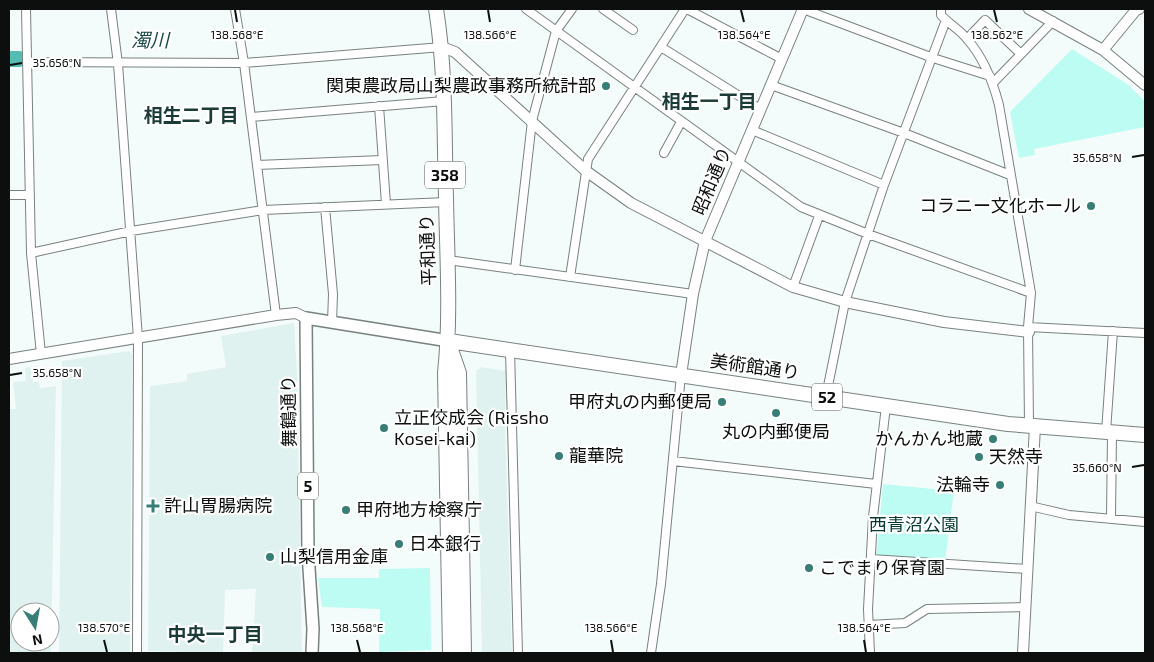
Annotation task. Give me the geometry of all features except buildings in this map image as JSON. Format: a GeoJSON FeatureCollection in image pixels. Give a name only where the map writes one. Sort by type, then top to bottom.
{"type":"FeatureCollection","features":[{"type":"Feature","properties":{"kind":"highway","name":"平和通り"},"geometry":{"type":"LineString","coordinates":[[436,9],[442,47],[448,260],[449,341],[445,373],[450,653]]}},
{"type":"Feature","properties":{"kind":"highway","name":"平和通り"},"geometry":{"type":"LineString","coordinates":[[449,341],[459,373],[464,653]]}},
{"type":"Feature","properties":{"kind":"highway","name":"美術館通り"},"geometry":{"type":"LineString","coordinates":[[449,341],[1032,426],[1145,436]]}},
{"type":"Feature","properties":{"kind":"main road"},"geometry":{"type":"LineString","coordinates":[[306,318],[449,341]]}},
{"type":"Feature","properties":{"kind":"main road","name":"舞鶴通り"},"geometry":{"type":"LineString","coordinates":[[306,318],[308,553],[313,629],[312,653]]}},
{"type":"Feature","properties":{"kind":"street"},"geometry":{"type":"LineString","coordinates":[[26,9],[31,253],[41,354]]}},
{"type":"Feature","properties":{"kind":"street"},"geometry":{"type":"LineString","coordinates":[[111,9],[131,231],[138,338],[137,653]]}},
{"type":"Feature","properties":{"kind":"street"},"geometry":{"type":"LineString","coordinates":[[235,9],[244,63],[276,315]]}},
{"type":"Feature","properties":{"kind":"street"},"geometry":{"type":"LineString","coordinates":[[526,9],[737,161],[785,198],[819,216],[1031,293]]}},
{"type":"Feature","properties":{"kind":"street"},"geometry":{"type":"LineString","coordinates":[[515,270],[532,121],[556,30],[572,9]]}},
{"type":"Feature","properties":{"kind":"street"},"geometry":{"type":"LineString","coordinates":[[603,9],[633,30]]}},
{"type":"Feature","properties":{"kind":"street"},"geometry":{"type":"LineString","coordinates":[[570,277],[588,159],[686,9],[782,59]]}},
{"type":"Feature","properties":{"kind":"street"},"geometry":{"type":"LineString","coordinates":[[803,9],[992,80]]}},
{"type":"Feature","properties":{"kind":"street","name":"昭和通り"},"geometry":{"type":"LineString","coordinates":[[681,375],[693,294],[704,241],[803,9]]}},
{"type":"Feature","properties":{"kind":"street"},"geometry":{"type":"LineString","coordinates":[[934,9],[943,15],[967,39],[992,80],[1031,293],[1028,330],[1032,426],[1023,653]]}},
{"type":"Feature","properties":{"kind":"street"},"geometry":{"type":"LineString","coordinates":[[1029,9],[1103,50],[1145,83]]}},
{"type":"Feature","properties":{"kind":"street"},"geometry":{"type":"LineString","coordinates":[[1103,50],[1136,10],[1139,9]]}},
{"type":"Feature","properties":{"kind":"street"},"geometry":{"type":"LineString","coordinates":[[826,396],[845,302],[884,185],[933,58],[943,15]]}},
{"type":"Feature","properties":{"kind":"street"},"geometry":{"type":"LineString","coordinates":[[967,39],[985,20],[1022,54]]}},
{"type":"Feature","properties":{"kind":"street"},"geometry":{"type":"LineString","coordinates":[[992,80],[1022,54],[1053,21]]}},
{"type":"Feature","properties":{"kind":"street"},"geometry":{"type":"LineString","coordinates":[[28,62],[244,63],[442,47],[455,52],[586,172],[631,204],[794,287],[845,302],[944,322],[1028,330],[1145,333]]}},
{"type":"Feature","properties":{"kind":"street"},"geometry":{"type":"LineString","coordinates":[[661,47],[760,109]]}},
{"type":"Feature","properties":{"kind":"street"},"geometry":{"type":"LineString","coordinates":[[771,85],[904,133],[1010,176]]}},
{"type":"Feature","properties":{"kind":"street"},"geometry":{"type":"LineString","coordinates":[[251,117],[444,101]]}},
{"type":"Feature","properties":{"kind":"street"},"geometry":{"type":"LineString","coordinates":[[379,106],[386,204]]}},
{"type":"Feature","properties":{"kind":"street"},"geometry":{"type":"LineString","coordinates":[[664,153],[681,122]]}},
{"type":"Feature","properties":{"kind":"street"},"geometry":{"type":"LineString","coordinates":[[752,130],[884,185]]}},
{"type":"Feature","properties":{"kind":"street"},"geometry":{"type":"LineString","coordinates":[[257,165],[382,160]]}},
{"type":"Feature","properties":{"kind":"street"},"geometry":{"type":"LineString","coordinates":[[9,195],[30,195]]}},
{"type":"Feature","properties":{"kind":"street"},"geometry":{"type":"LineString","coordinates":[[31,253],[131,231],[263,210],[446,202]]}},
{"type":"Feature","properties":{"kind":"street"},"geometry":{"type":"LineString","coordinates":[[325,207],[333,294],[332,323]]}},
{"type":"Feature","properties":{"kind":"street"},"geometry":{"type":"LineString","coordinates":[[794,287],[819,216]]}},
{"type":"Feature","properties":{"kind":"street"},"geometry":{"type":"LineString","coordinates":[[448,260],[693,294]]}},
{"type":"Feature","properties":{"kind":"street"},"geometry":{"type":"LineString","coordinates":[[9,359],[276,315],[296,314],[306,318]]}},
{"type":"Feature","properties":{"kind":"street"},"geometry":{"type":"LineString","coordinates":[[1111,518],[1109,432],[1113,331]]}},
{"type":"Feature","properties":{"kind":"street"},"geometry":{"type":"LineString","coordinates":[[510,350],[518,653]]}},
{"type":"Feature","properties":{"kind":"street"},"geometry":{"type":"LineString","coordinates":[[651,653],[681,375]]}},
{"type":"Feature","properties":{"kind":"street"},"geometry":{"type":"LineString","coordinates":[[870,653],[871,559],[876,484],[886,406]]}},
{"type":"Feature","properties":{"kind":"street"},"geometry":{"type":"LineString","coordinates":[[673,461],[876,484]]}},
{"type":"Feature","properties":{"kind":"street"},"geometry":{"type":"LineString","coordinates":[[1030,506],[1069,515],[1145,522]]}},
{"type":"Feature","properties":{"kind":"street"},"geometry":{"type":"LineString","coordinates":[[871,559],[1027,569]]}},
{"type":"Feature","properties":{"kind":"street"},"geometry":{"type":"LineString","coordinates":[[869,625],[905,624],[927,609],[1025,607]]}},
{"type":"Feature","properties":{"kind":"shaded area"},"geometry":{"type":"Polygon","coordinates":[[[294,323],[297,372],[302,653],[252,653],[256,589],[225,590],[223,653],[148,651],[150,386],[187,381],[187,374],[226,367],[221,336],[294,323]]]}},
{"type":"Feature","properties":{"kind":"shaded area"},"geometry":{"type":"Polygon","coordinates":[[[129,351],[132,354],[130,653],[59,653],[62,361],[129,351]]]}},
{"type":"Feature","properties":{"kind":"shaded area"},"geometry":{"type":"Polygon","coordinates":[[[31,367],[33,382],[39,382],[40,388],[56,386],[52,602],[10,602],[10,652],[51,653],[9,653],[9,409],[16,409],[13,382],[26,381],[25,368],[31,367]]]}},
{"type":"Feature","properties":{"kind":"shaded area"},"geometry":{"type":"Polygon","coordinates":[[[481,367],[506,371],[505,421],[512,653],[482,653],[476,371],[481,367]]]}},
{"type":"Feature","properties":{"kind":"green space"},"geometry":{"type":"Polygon","coordinates":[[[1072,49],[1127,84],[1145,101],[1145,127],[1034,149],[1035,155],[1019,158],[1010,112],[1072,49]]]}},
{"type":"Feature","properties":{"kind":"green space","name":"西青沼公園"},"geometry":{"type":"Polygon","coordinates":[[[883,484],[954,491],[945,561],[876,559],[883,484]]]}},
{"type":"Feature","properties":{"kind":"green space"},"geometry":{"type":"Polygon","coordinates":[[[430,568],[431,650],[379,652],[380,609],[322,607],[318,578],[379,578],[379,569],[430,568]]]}},
{"type":"Feature","properties":{"kind":"waterway","name":"濁川"},"geometry":{"type":"LineString","coordinates":[[9,59],[19,59]]}},
{"type":"Feature","properties":{"kind":"place","name":"関東農政局山梨農政事務所統計部"},"geometry":{"type":"Point","coordinates":[606,86]}},
{"type":"Feature","properties":{"kind":"place","name":"コラニー文化ホール"},"geometry":{"type":"Point","coordinates":[1091,206]}},
{"type":"Feature","properties":{"kind":"place","name":"甲府丸の内郵便局"},"geometry":{"type":"Point","coordinates":[722,402]}},
{"type":"Feature","properties":{"kind":"place","name":"丸の内郵便局"},"geometry":{"type":"Point","coordinates":[776,413]}},
{"type":"Feature","properties":{"kind":"place","name":"立正佼成会 (Rissho Kosei-kai)"},"geometry":{"type":"Point","coordinates":[384,428]}},
{"type":"Feature","properties":{"kind":"place","name":"かんかん地蔵"},"geometry":{"type":"Point","coordinates":[993,439]}},
{"type":"Feature","properties":{"kind":"place","name":"龍華院"},"geometry":{"type":"Point","coordinates":[559,456]}},
{"type":"Feature","properties":{"kind":"place","name":"天然寺"},"geometry":{"type":"Point","coordinates":[979,457]}},
{"type":"Feature","properties":{"kind":"place","name":"法輪寺"},"geometry":{"type":"Point","coordinates":[1000,485]}},
{"type":"Feature","properties":{"kind":"place","name":"許山胃腸病院"},"geometry":{"type":"Point","coordinates":[153,506]}},
{"type":"Feature","properties":{"kind":"place","name":"甲府地方検察庁"},"geometry":{"type":"Point","coordinates":[346,510]}},
{"type":"Feature","properties":{"kind":"place","name":"日本銀行"},"geometry":{"type":"Point","coordinates":[399,544]}},
{"type":"Feature","properties":{"kind":"place","name":"山梨信用金庫"},"geometry":{"type":"Point","coordinates":[270,557]}},
{"type":"Feature","properties":{"kind":"place","name":"こでまり保育園"},"geometry":{"type":"Point","coordinates":[809,568]}},
{"type":"Feature","properties":{"kind":"district","name":"相生一丁目"},"geometry":{"type":"Point","coordinates":[709,101]}},
{"type":"Feature","properties":{"kind":"district","name":"相生二丁目"},"geometry":{"type":"Point","coordinates":[191,115]}},
{"type":"Feature","properties":{"kind":"district","name":"中央一丁目"},"geometry":{"type":"Point","coordinates":[215,634]}}]}
